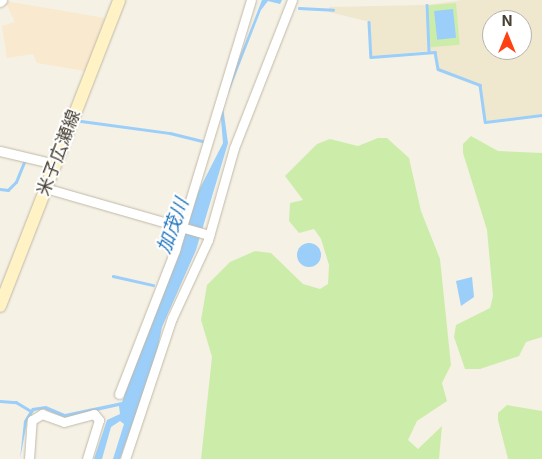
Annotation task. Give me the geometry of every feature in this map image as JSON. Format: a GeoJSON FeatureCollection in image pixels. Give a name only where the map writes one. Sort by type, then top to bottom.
{"type":"FeatureCollection","features":[{"type":"Feature","properties":{"kind":"main road","name":"米子広瀬線"},"geometry":{"type":"LineString","coordinates":[[0,306],[119,0]]}},
{"type":"Feature","properties":{"kind":"street"},"geometry":{"type":"LineString","coordinates":[[119,394],[175,250],[251,0]]}},
{"type":"Feature","properties":{"kind":"street"},"geometry":{"type":"LineString","coordinates":[[125,459],[172,318],[209,235],[234,148],[292,0]]}},
{"type":"Feature","properties":{"kind":"street"},"geometry":{"type":"LineString","coordinates":[[0,152],[55,164]]}},
{"type":"Feature","properties":{"kind":"street"},"geometry":{"type":"LineString","coordinates":[[45,188],[209,235]]}},
{"type":"Feature","properties":{"kind":"street"},"geometry":{"type":"LineString","coordinates":[[29,459],[32,420],[42,414],[64,422],[94,414],[99,420],[87,459]]}},
{"type":"Feature","properties":{"kind":"shaded area"},"geometry":{"type":"Polygon","coordinates":[[[462,0],[542,0],[542,114],[485,121],[480,85],[439,69],[435,52],[429,51],[427,5],[462,0]]]}},
{"type":"Feature","properties":{"kind":"shaded area"},"geometry":{"type":"Polygon","coordinates":[[[5,1],[105,18],[85,71],[37,63],[33,54],[7,58],[2,26],[15,22],[5,1]]]}},
{"type":"Feature","properties":{"kind":"shaded area"},"geometry":{"type":"Polygon","coordinates":[[[425,5],[428,51],[372,56],[370,22],[329,12],[329,7],[425,5]]]}},
{"type":"Feature","properties":{"kind":"green space"},"geometry":{"type":"Polygon","coordinates":[[[456,3],[460,45],[431,47],[427,6],[456,3]]]}},
{"type":"Feature","properties":{"kind":"green space"},"geometry":{"type":"Polygon","coordinates":[[[471,136],[498,151],[542,153],[542,337],[526,342],[519,356],[480,369],[465,369],[454,337],[456,325],[490,308],[493,296],[487,230],[463,153],[463,144],[471,136]]]}},
{"type":"Feature","properties":{"kind":"green space"},"geometry":{"type":"Polygon","coordinates":[[[378,138],[387,138],[409,158],[421,211],[440,259],[451,365],[442,383],[447,401],[417,421],[408,440],[418,449],[442,426],[439,459],[201,459],[212,357],[201,320],[207,285],[230,262],[255,251],[271,253],[303,284],[320,289],[328,284],[329,265],[321,239],[314,229],[299,233],[289,221],[290,203],[303,200],[285,176],[317,144],[330,139],[358,146],[378,138]]]}},
{"type":"Feature","properties":{"kind":"green space"},"geometry":{"type":"Polygon","coordinates":[[[507,405],[542,411],[542,459],[508,459],[498,420],[498,413],[507,405]]]}},
{"type":"Feature","properties":{"kind":"water"},"geometry":{"type":"Polygon","coordinates":[[[262,0],[282,0],[280,4],[268,1],[261,10],[223,107],[228,143],[196,250],[162,327],[156,357],[120,459],[113,459],[124,424],[120,421],[111,427],[102,459],[94,459],[107,420],[120,414],[119,406],[65,418],[44,409],[34,411],[27,422],[20,459],[24,421],[32,408],[46,406],[65,414],[122,402],[198,192],[223,143],[220,107],[262,0]]]}},
{"type":"Feature","properties":{"kind":"water"},"geometry":{"type":"Polygon","coordinates":[[[453,9],[456,38],[437,40],[434,11],[453,9]]]}},
{"type":"Feature","properties":{"kind":"water"},"geometry":{"type":"Polygon","coordinates":[[[309,243],[314,244],[320,250],[320,260],[314,266],[309,267],[304,266],[298,260],[297,255],[298,250],[304,244],[309,243]]]}},
{"type":"Feature","properties":{"kind":"water"},"geometry":{"type":"Polygon","coordinates":[[[472,277],[474,297],[461,306],[456,281],[472,277]]]}},
{"type":"Feature","properties":{"kind":"waterway"},"geometry":{"type":"LineString","coordinates":[[427,5],[429,51]]}},
{"type":"Feature","properties":{"kind":"waterway"},"geometry":{"type":"LineString","coordinates":[[299,8],[333,10]]}},
{"type":"Feature","properties":{"kind":"waterway"},"geometry":{"type":"LineString","coordinates":[[369,22],[371,57],[435,52],[438,69],[480,85],[485,122],[542,115]]}},
{"type":"Feature","properties":{"kind":"waterway"},"geometry":{"type":"LineString","coordinates":[[81,121],[170,133],[205,142]]}},
{"type":"Feature","properties":{"kind":"waterway"},"geometry":{"type":"LineString","coordinates":[[0,189],[8,190],[16,182],[25,160]]}},
{"type":"Feature","properties":{"kind":"waterway"},"geometry":{"type":"LineString","coordinates":[[113,276],[153,285]]}},
{"type":"Feature","properties":{"kind":"waterway"},"geometry":{"type":"LineString","coordinates":[[0,401],[16,402],[31,411]]}},
{"type":"Feature","properties":{"kind":"water label","name":"加茂川"},"geometry":{"type":"Point","coordinates":[173,226]}}]}
